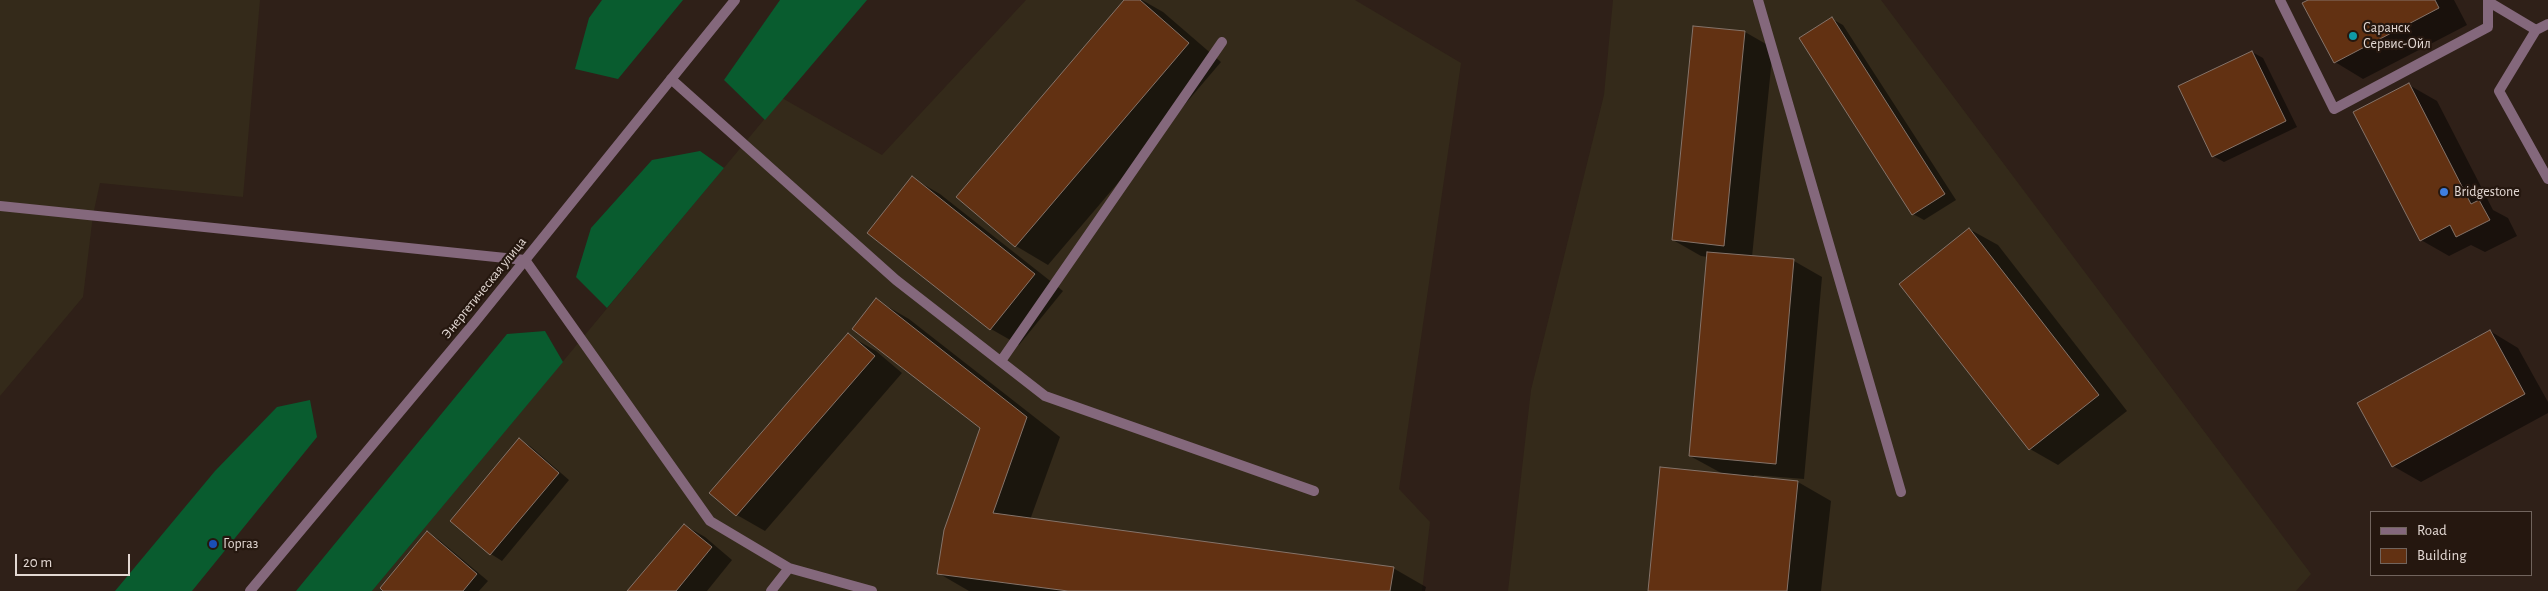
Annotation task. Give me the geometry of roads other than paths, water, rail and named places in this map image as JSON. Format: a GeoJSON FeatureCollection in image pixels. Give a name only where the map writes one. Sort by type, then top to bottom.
{"type":"FeatureCollection","features":[{"type":"Feature","properties":{"kind":"street","name":"Энергетическая улица"},"geometry":{"type":"LineString","coordinates":[[250,591],[525,260],[735,0]]}},
{"type":"Feature","properties":{"kind":"street"},"geometry":{"type":"LineString","coordinates":[[1758,0],[1901,492]]}},
{"type":"Feature","properties":{"kind":"street"},"geometry":{"type":"LineString","coordinates":[[2280,0],[2334,109],[2488,27],[2488,1]]}},
{"type":"Feature","properties":{"kind":"street"},"geometry":{"type":"LineString","coordinates":[[2488,1],[2536,30]]}},
{"type":"Feature","properties":{"kind":"street"},"geometry":{"type":"LineString","coordinates":[[2548,24],[2536,30],[2499,91],[2548,180]]}},
{"type":"Feature","properties":{"kind":"street"},"geometry":{"type":"LineString","coordinates":[[1000,362],[1222,42]]}},
{"type":"Feature","properties":{"kind":"street"},"geometry":{"type":"LineString","coordinates":[[671,79],[896,280],[1045,396],[1314,491]]}},
{"type":"Feature","properties":{"kind":"street"},"geometry":{"type":"LineString","coordinates":[[0,206],[525,260],[710,521],[789,568],[872,591]]}},
{"type":"Feature","properties":{"kind":"street"},"geometry":{"type":"LineString","coordinates":[[771,591],[789,568]]}},
{"type":"Feature","properties":{"kind":"place","name":"Саранск Сервис-Ойл"},"geometry":{"type":"Point","coordinates":[2353,36]}},
{"type":"Feature","properties":{"kind":"place","name":"Bridgestone"},"geometry":{"type":"Point","coordinates":[2444,192]}},
{"type":"Feature","properties":{"kind":"place","name":"Горгаз"},"geometry":{"type":"Point","coordinates":[213,544]}}]}
